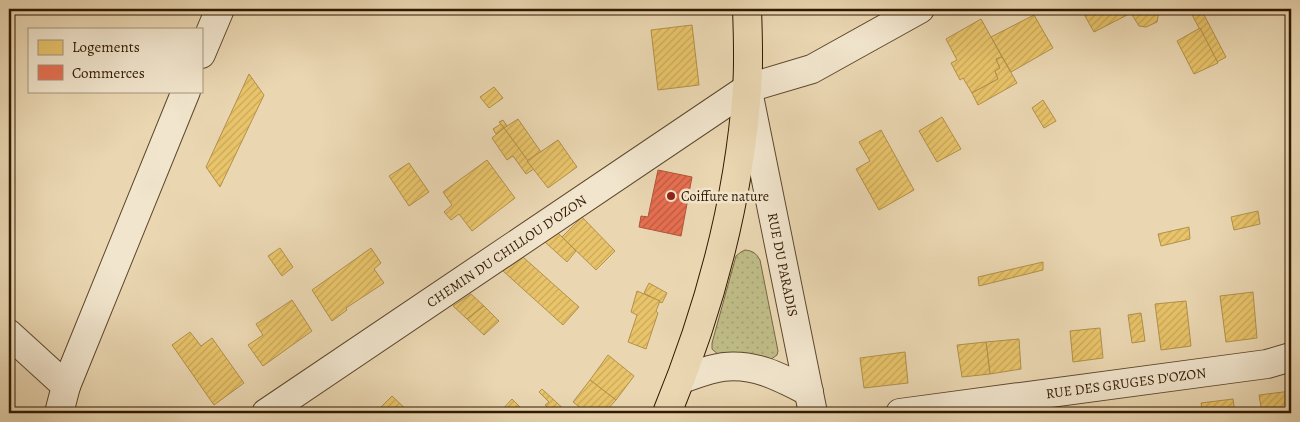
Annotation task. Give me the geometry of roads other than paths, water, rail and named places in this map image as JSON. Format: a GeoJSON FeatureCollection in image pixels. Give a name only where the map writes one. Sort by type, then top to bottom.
{"type":"FeatureCollection","features":[{"type":"Feature","properties":{"kind":"main road"},"geometry":{"type":"LineString","coordinates":[[667,413],[681,379],[706,304],[729,215],[740,153],[748,88],[747,9]]}},
{"type":"Feature","properties":{"kind":"street"},"geometry":{"type":"LineString","coordinates":[[202,52],[220,9]]}},
{"type":"Feature","properties":{"kind":"street","name":"CHEMIN DU CHILLOU D'OZON"},"geometry":{"type":"LineString","coordinates":[[266,413],[748,88],[812,69],[920,9]]}},
{"type":"Feature","properties":{"kind":"street","name":"RUE DU PARADIS"},"geometry":{"type":"LineString","coordinates":[[748,88],[811,403]]}},
{"type":"Feature","properties":{"kind":"street"},"geometry":{"type":"LineString","coordinates":[[58,413],[66,386],[186,92]]}},
{"type":"Feature","properties":{"kind":"street"},"geometry":{"type":"LineString","coordinates":[[9,334],[66,386]]}},
{"type":"Feature","properties":{"kind":"street","name":"RUE DES GRUGES D'OZON"},"geometry":{"type":"LineString","coordinates":[[900,413],[1267,364],[1291,357]]}},
{"type":"Feature","properties":{"kind":"street"},"geometry":{"type":"LineString","coordinates":[[681,379],[723,367],[766,371],[811,403]]}},
{"type":"Feature","properties":{"kind":"place","name":"Coiffure nature"},"geometry":{"type":"Point","coordinates":[671,196]}}]}
